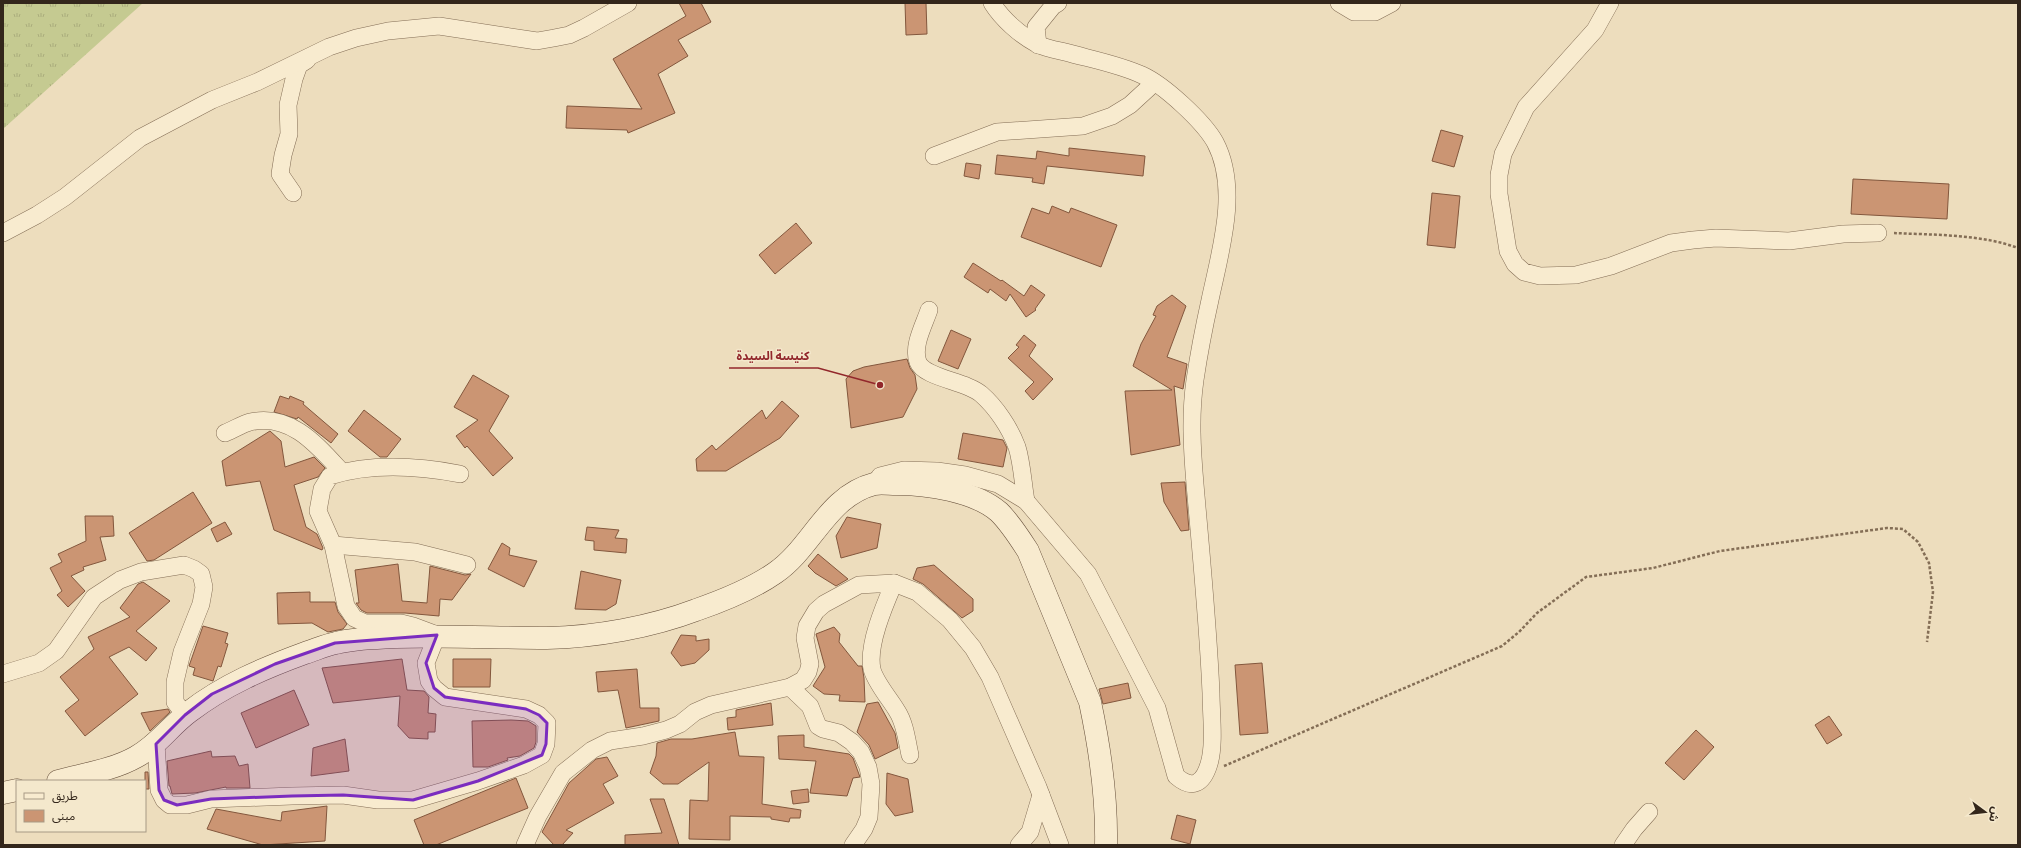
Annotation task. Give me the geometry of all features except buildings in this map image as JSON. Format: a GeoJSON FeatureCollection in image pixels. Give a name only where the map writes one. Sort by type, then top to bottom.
{"type":"FeatureCollection","features":[{"type":"Feature","properties":{"kind":"main road"},"geometry":{"type":"LineString","coordinates":[[62,780],[106,769],[134,758],[156,744],[185,715],[212,694],[275,664],[335,643],[368,638],[437,635],[547,638],[579,636],[607,632],[672,618],[698,610],[742,591],[775,573],[793,557],[834,507],[849,495],[875,484],[917,484],[952,490],[997,510],[1014,529],[1028,551],[1090,702],[1096,728],[1102,777],[1106,845]]}},
{"type":"Feature","properties":{"kind":"main road"},"geometry":{"type":"LineString","coordinates":[[3,793],[16,790]]}},
{"type":"Feature","properties":{"kind":"street"},"geometry":{"type":"LineString","coordinates":[[3,233],[65,197],[140,138],[212,100],[257,82],[316,54],[356,38],[388,31],[439,26],[537,41],[569,35],[628,3]]}},
{"type":"Feature","properties":{"kind":"street"},"geometry":{"type":"LineString","coordinates":[[875,484],[880,476],[904,470],[937,471],[965,475],[998,484],[1026,501],[1088,574],[1157,708],[1176,776],[1184,783],[1193,785],[1205,774],[1210,762],[1212,728],[1209,633],[1191,431],[1195,381],[1205,322],[1224,236],[1227,205],[1224,168],[1215,143],[1200,122],[1181,103],[1144,75],[1038,45],[1007,22],[992,3]]}},
{"type":"Feature","properties":{"kind":"street"},"geometry":{"type":"LineString","coordinates":[[1038,45],[1036,26],[1053,6],[1058,3]]}},
{"type":"Feature","properties":{"kind":"street"},"geometry":{"type":"LineString","coordinates":[[1339,3],[1354,12],[1375,12],[1392,3]]}},
{"type":"Feature","properties":{"kind":"street"},"geometry":{"type":"LineString","coordinates":[[1610,3],[1595,30],[1526,108],[1503,154],[1499,175],[1499,194],[1508,251],[1515,264],[1524,272],[1540,276],[1576,275],[1610,266],[1671,243],[1693,240],[1716,238],[1789,241],[1843,234],[1878,233]]}},
{"type":"Feature","properties":{"kind":"street"},"geometry":{"type":"LineString","coordinates":[[293,193],[280,174],[282,155],[289,134],[288,105],[299,65],[316,54]]}},
{"type":"Feature","properties":{"kind":"street"},"geometry":{"type":"LineString","coordinates":[[934,156],[997,132],[1083,126],[1112,116],[1130,105],[1154,83]]}},
{"type":"Feature","properties":{"kind":"street"},"geometry":{"type":"LineString","coordinates":[[929,310],[916,352],[918,363],[922,370],[968,385],[990,403],[1004,422],[1017,447],[1026,501]]}},
{"type":"Feature","properties":{"kind":"street"},"geometry":{"type":"LineString","coordinates":[[225,433],[249,422],[271,419],[292,427],[315,443],[342,472]]}},
{"type":"Feature","properties":{"kind":"street"},"geometry":{"type":"LineString","coordinates":[[156,744],[159,790],[164,800],[170,805],[211,798],[292,796],[343,795],[378,800],[413,800],[478,781],[524,765],[542,755],[546,744],[547,723],[540,715],[526,709],[445,697],[434,688],[429,681],[426,663],[437,635],[401,623],[365,623],[354,618],[346,606],[333,545],[318,511],[322,489],[330,476],[342,472],[407,466],[460,474]]}},
{"type":"Feature","properties":{"kind":"street"},"geometry":{"type":"LineString","coordinates":[[333,545],[415,552],[467,565]]}},
{"type":"Feature","properties":{"kind":"street"},"geometry":{"type":"LineString","coordinates":[[3,674],[39,663],[56,651],[94,597],[120,580],[141,572],[184,566],[194,569],[201,574],[204,587],[200,604],[182,652],[175,682],[175,702],[185,715]]}},
{"type":"Feature","properties":{"kind":"street"},"geometry":{"type":"LineString","coordinates":[[894,583],[876,632],[872,655],[872,669],[898,712],[910,755]]}},
{"type":"Feature","properties":{"kind":"street"},"geometry":{"type":"LineString","coordinates":[[525,845],[538,816],[563,773],[592,750],[610,742],[666,730],[680,724],[695,712],[711,705],[790,687],[803,680],[808,672],[810,664],[806,638],[807,626],[816,611],[824,604],[859,586],[894,583],[917,592],[950,620],[973,648],[990,677],[1041,795],[1060,845]]}},
{"type":"Feature","properties":{"kind":"street"},"geometry":{"type":"LineString","coordinates":[[790,687],[810,706],[818,726],[823,729],[840,733],[852,742],[861,752],[868,767],[871,784],[869,817],[864,829],[853,845]]}},
{"type":"Feature","properties":{"kind":"street"},"geometry":{"type":"LineString","coordinates":[[1019,845],[1030,832],[1041,795]]}},
{"type":"Feature","properties":{"kind":"street"},"geometry":{"type":"LineString","coordinates":[[1623,845],[1634,829],[1649,812]]}},
{"type":"Feature","properties":{"kind":"path"},"geometry":{"type":"LineString","coordinates":[[1878,233],[1953,236],[2006,243],[2018,248]]}},
{"type":"Feature","properties":{"kind":"path"},"geometry":{"type":"LineString","coordinates":[[1205,774],[1502,646],[1519,632],[1537,613],[1586,577],[1653,568],[1720,551],[1879,528],[1903,529],[1918,542],[1929,563],[1933,592],[1927,642]]}},
{"type":"Feature","properties":{"kind":"highlighted area"},"geometry":{"type":"Polygon","coordinates":[[[437,635],[426,663],[434,688],[445,697],[526,709],[539,715],[547,723],[546,744],[542,755],[478,781],[413,800],[343,795],[292,796],[211,799],[177,805],[164,800],[159,790],[156,744],[185,715],[212,694],[275,664],[335,643],[437,635]]]}},
{"type":"Feature","properties":{"kind":"green space"},"geometry":{"type":"Polygon","coordinates":[[[3,3],[143,3],[3,129],[3,3]]]}},
{"type":"Feature","properties":{"kind":"place","name":"كنيسة السيدة"},"geometry":{"type":"Point","coordinates":[880,385]}}]}
